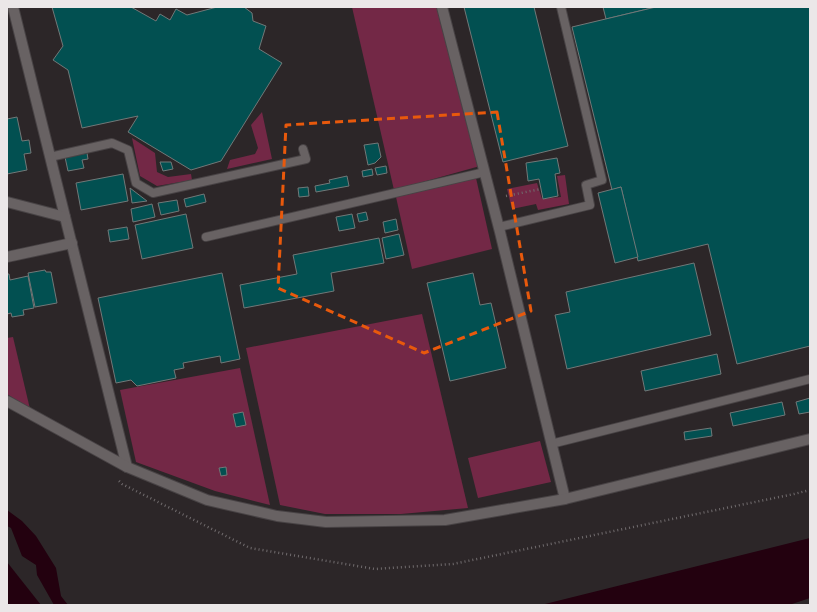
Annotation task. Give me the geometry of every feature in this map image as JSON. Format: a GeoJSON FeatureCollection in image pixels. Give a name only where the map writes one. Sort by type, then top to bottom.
{"type":"FeatureCollection","features":[{"type":"Feature","properties":{"kind":"street"},"geometry":{"type":"LineString","coordinates":[[442,7],[492,199],[565,499]]}},
{"type":"Feature","properties":{"kind":"street"},"geometry":{"type":"LineString","coordinates":[[12,11],[128,467]]}},
{"type":"Feature","properties":{"kind":"street"},"geometry":{"type":"LineString","coordinates":[[7,202],[65,217]]}},
{"type":"Feature","properties":{"kind":"street"},"geometry":{"type":"LineString","coordinates":[[7,257],[72,243]]}},
{"type":"Feature","properties":{"kind":"street"},"geometry":{"type":"LineString","coordinates":[[7,401],[128,467],[207,500],[277,516],[326,522],[445,520],[565,499],[810,439]]}},
{"type":"Feature","properties":{"kind":"lane"},"geometry":{"type":"LineString","coordinates":[[499,227],[590,205],[586,185],[602,180],[561,7]]}},
{"type":"Feature","properties":{"kind":"lane"},"geometry":{"type":"LineString","coordinates":[[50,157],[112,143],[128,150],[136,183],[153,193],[306,159],[303,149]]}},
{"type":"Feature","properties":{"kind":"lane"},"geometry":{"type":"LineString","coordinates":[[206,237],[485,172]]}},
{"type":"Feature","properties":{"kind":"lane"},"geometry":{"type":"LineString","coordinates":[[552,444],[810,379]]}},
{"type":"Feature","properties":{"kind":"path"},"geometry":{"type":"LineString","coordinates":[[492,199],[541,189]]}},
{"type":"Feature","properties":{"kind":"highlighted area"},"geometry":{"type":"Polygon","coordinates":[[[497,112],[531,311],[424,353],[278,288],[286,125],[497,112]]]}},
{"type":"Feature","properties":{"kind":"shaded area"},"geometry":{"type":"Polygon","coordinates":[[[352,7],[438,7],[480,166],[394,190],[352,7]]]}},
{"type":"Feature","properties":{"kind":"shaded area"},"geometry":{"type":"Polygon","coordinates":[[[262,112],[272,159],[227,169],[230,160],[255,154],[258,148],[251,125],[262,112]]]}},
{"type":"Feature","properties":{"kind":"shaded area"},"geometry":{"type":"Polygon","coordinates":[[[132,138],[155,153],[157,172],[168,177],[191,174],[192,180],[157,186],[140,176],[132,138]]]}},
{"type":"Feature","properties":{"kind":"shaded area"},"geometry":{"type":"Polygon","coordinates":[[[565,175],[569,204],[538,210],[536,204],[512,209],[507,189],[537,183],[542,199],[561,197],[557,176],[565,175]]]}},
{"type":"Feature","properties":{"kind":"shaded area"},"geometry":{"type":"Polygon","coordinates":[[[476,178],[492,249],[412,269],[396,197],[476,178]]]}},
{"type":"Feature","properties":{"kind":"shaded area"},"geometry":{"type":"Polygon","coordinates":[[[422,314],[468,508],[401,514],[325,514],[280,505],[246,348],[422,314]]]}},
{"type":"Feature","properties":{"kind":"shaded area"},"geometry":{"type":"Polygon","coordinates":[[[13,337],[30,409],[7,394],[7,338],[13,337]]]}},
{"type":"Feature","properties":{"kind":"shaded area"},"geometry":{"type":"Polygon","coordinates":[[[240,368],[270,505],[215,491],[136,462],[120,390],[240,368]]]}},
{"type":"Feature","properties":{"kind":"shaded area"},"geometry":{"type":"Polygon","coordinates":[[[540,441],[551,482],[478,498],[468,458],[540,441]]]}},
{"type":"Feature","properties":{"kind":"shaded area"},"geometry":{"type":"Polygon","coordinates":[[[7,510],[22,521],[36,536],[56,568],[61,596],[68,605],[54,605],[37,575],[36,565],[22,556],[11,528],[7,526],[7,510]]]}},
{"type":"Feature","properties":{"kind":"shaded area"},"geometry":{"type":"Polygon","coordinates":[[[810,538],[810,598],[789,605],[541,605],[810,538]]]}},
{"type":"Feature","properties":{"kind":"shaded area"},"geometry":{"type":"Polygon","coordinates":[[[7,562],[41,605],[7,605],[7,562]]]}},
{"type":"Feature","properties":{"kind":"building"},"geometry":{"type":"Polygon","coordinates":[[[52,7],[131,7],[156,21],[160,14],[170,20],[176,9],[187,15],[217,7],[244,7],[252,13],[253,21],[266,26],[259,49],[282,63],[221,161],[191,170],[128,132],[138,116],[82,128],[68,70],[53,60],[63,46],[52,7]]]}},
{"type":"Feature","properties":{"kind":"building"},"geometry":{"type":"Polygon","coordinates":[[[464,7],[534,7],[568,146],[503,162],[464,7]]]}},
{"type":"Feature","properties":{"kind":"building"},"geometry":{"type":"Polygon","coordinates":[[[603,7],[656,7],[606,19],[603,7]]]}},
{"type":"Feature","properties":{"kind":"building"},"geometry":{"type":"Polygon","coordinates":[[[656,7],[810,7],[810,346],[737,364],[708,244],[638,261],[621,187],[612,190],[572,27],[656,7]]]}},
{"type":"Feature","properties":{"kind":"building"},"geometry":{"type":"Polygon","coordinates":[[[17,117],[22,141],[29,140],[31,153],[24,154],[27,170],[7,174],[7,119],[17,117]]]}},
{"type":"Feature","properties":{"kind":"building"},"geometry":{"type":"Polygon","coordinates":[[[378,143],[381,157],[375,163],[368,165],[364,145],[378,143]]]}},
{"type":"Feature","properties":{"kind":"building"},"geometry":{"type":"Polygon","coordinates":[[[87,153],[88,159],[82,160],[84,168],[68,171],[65,157],[87,153]]]}},
{"type":"Feature","properties":{"kind":"building"},"geometry":{"type":"Polygon","coordinates":[[[557,158],[560,173],[555,174],[558,196],[543,199],[539,179],[528,181],[526,163],[557,158]]]}},
{"type":"Feature","properties":{"kind":"building"},"geometry":{"type":"Polygon","coordinates":[[[160,162],[171,162],[173,169],[163,171],[160,162]]]}},
{"type":"Feature","properties":{"kind":"building"},"geometry":{"type":"Polygon","coordinates":[[[386,166],[387,173],[377,175],[375,168],[386,166]]]}},
{"type":"Feature","properties":{"kind":"building"},"geometry":{"type":"Polygon","coordinates":[[[372,169],[373,175],[363,177],[362,171],[372,169]]]}},
{"type":"Feature","properties":{"kind":"building"},"geometry":{"type":"Polygon","coordinates":[[[123,174],[128,201],[81,210],[76,183],[123,174]]]}},
{"type":"Feature","properties":{"kind":"building"},"geometry":{"type":"Polygon","coordinates":[[[347,176],[349,186],[316,192],[315,186],[330,183],[329,180],[347,176]]]}},
{"type":"Feature","properties":{"kind":"building"},"geometry":{"type":"Polygon","coordinates":[[[308,187],[309,196],[299,197],[298,188],[308,187]]]}},
{"type":"Feature","properties":{"kind":"building"},"geometry":{"type":"Polygon","coordinates":[[[621,187],[638,257],[615,263],[598,193],[621,187]]]}},
{"type":"Feature","properties":{"kind":"building"},"geometry":{"type":"Polygon","coordinates":[[[130,188],[147,201],[132,203],[130,188]]]}},
{"type":"Feature","properties":{"kind":"building"},"geometry":{"type":"Polygon","coordinates":[[[204,194],[206,202],[186,207],[184,199],[204,194]]]}},
{"type":"Feature","properties":{"kind":"building"},"geometry":{"type":"Polygon","coordinates":[[[177,200],[179,211],[161,215],[158,203],[177,200]]]}},
{"type":"Feature","properties":{"kind":"building"},"geometry":{"type":"Polygon","coordinates":[[[152,204],[155,217],[133,222],[131,209],[152,204]]]}},
{"type":"Feature","properties":{"kind":"building"},"geometry":{"type":"Polygon","coordinates":[[[366,212],[368,220],[359,222],[357,214],[366,212]]]}},
{"type":"Feature","properties":{"kind":"building"},"geometry":{"type":"Polygon","coordinates":[[[186,214],[193,248],[142,259],[135,225],[186,214]]]}},
{"type":"Feature","properties":{"kind":"building"},"geometry":{"type":"Polygon","coordinates":[[[352,214],[355,228],[339,231],[336,217],[352,214]]]}},
{"type":"Feature","properties":{"kind":"building"},"geometry":{"type":"Polygon","coordinates":[[[396,219],[398,230],[385,233],[383,222],[396,219]]]}},
{"type":"Feature","properties":{"kind":"building"},"geometry":{"type":"Polygon","coordinates":[[[127,227],[129,239],[110,242],[108,230],[127,227]]]}},
{"type":"Feature","properties":{"kind":"building"},"geometry":{"type":"Polygon","coordinates":[[[399,234],[404,255],[386,259],[382,238],[399,234]]]}},
{"type":"Feature","properties":{"kind":"building"},"geometry":{"type":"Polygon","coordinates":[[[379,238],[384,263],[331,273],[334,291],[244,308],[240,285],[297,274],[293,255],[379,238]]]}},
{"type":"Feature","properties":{"kind":"building"},"geometry":{"type":"Polygon","coordinates":[[[694,263],[711,335],[567,369],[555,315],[570,312],[566,292],[694,263]]]}},
{"type":"Feature","properties":{"kind":"building"},"geometry":{"type":"Polygon","coordinates":[[[45,270],[46,272],[51,272],[57,303],[35,307],[28,273],[45,270]]]}},
{"type":"Feature","properties":{"kind":"building"},"geometry":{"type":"Polygon","coordinates":[[[222,273],[240,359],[221,363],[220,356],[183,363],[184,368],[174,370],[176,378],[137,386],[131,380],[116,383],[98,298],[222,273]]]}},
{"type":"Feature","properties":{"kind":"building"},"geometry":{"type":"Polygon","coordinates":[[[473,273],[480,305],[491,303],[506,368],[450,381],[427,283],[473,273]]]}},
{"type":"Feature","properties":{"kind":"building"},"geometry":{"type":"Polygon","coordinates":[[[7,274],[9,274],[10,280],[28,276],[34,308],[23,310],[24,315],[12,317],[11,313],[7,314],[7,274]]]}},
{"type":"Feature","properties":{"kind":"building"},"geometry":{"type":"Polygon","coordinates":[[[717,354],[721,374],[645,391],[641,371],[717,354]]]}},
{"type":"Feature","properties":{"kind":"building"},"geometry":{"type":"Polygon","coordinates":[[[810,398],[810,412],[799,414],[796,402],[810,398]]]}},
{"type":"Feature","properties":{"kind":"building"},"geometry":{"type":"Polygon","coordinates":[[[782,402],[785,415],[733,426],[730,413],[782,402]]]}},
{"type":"Feature","properties":{"kind":"building"},"geometry":{"type":"Polygon","coordinates":[[[243,412],[246,425],[236,427],[233,414],[243,412]]]}},
{"type":"Feature","properties":{"kind":"building"},"geometry":{"type":"Polygon","coordinates":[[[711,428],[712,436],[685,440],[684,432],[711,428]]]}},
{"type":"Feature","properties":{"kind":"building"},"geometry":{"type":"Polygon","coordinates":[[[226,467],[227,475],[221,476],[219,468],[226,467]]]}}]}
